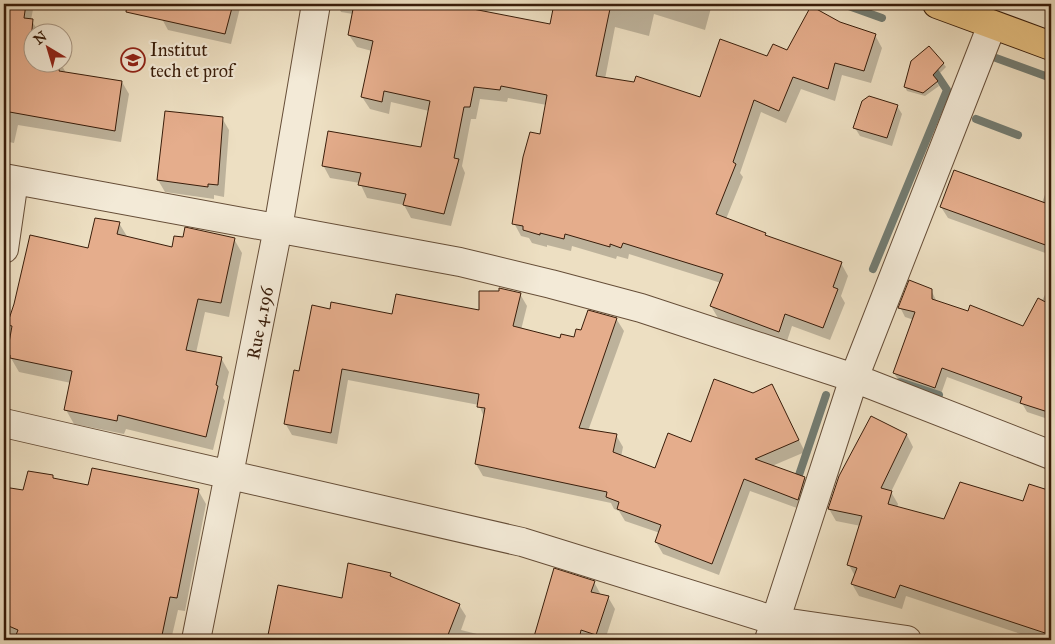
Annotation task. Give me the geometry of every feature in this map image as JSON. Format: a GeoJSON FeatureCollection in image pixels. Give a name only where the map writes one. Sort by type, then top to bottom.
{"type":"FeatureCollection","features":[{"type":"Feature","properties":{"kind":"main road"},"geometry":{"type":"LineString","coordinates":[[937,4],[1051,46]]}},
{"type":"Feature","properties":{"kind":"street","name":"Rue 4.196"},"geometry":{"type":"LineString","coordinates":[[196,640],[227,475],[252,362],[278,228],[316,4]]}},
{"type":"Feature","properties":{"kind":"street"},"geometry":{"type":"LineString","coordinates":[[773,631],[854,378],[992,25]]}},
{"type":"Feature","properties":{"kind":"street"},"geometry":{"type":"LineString","coordinates":[[4,249],[9,179],[460,262],[641,308],[854,378],[1051,455]]}},
{"type":"Feature","properties":{"kind":"street"},"geometry":{"type":"LineString","coordinates":[[4,423],[522,542],[773,631],[906,640]]}},
{"type":"Feature","properties":{"kind":"building"},"geometry":{"type":"Polygon","coordinates":[[[4,4],[26,4],[24,18],[33,19],[33,22],[22,22],[22,72],[65,72],[122,81],[115,131],[4,111],[4,4]]]}},
{"type":"Feature","properties":{"kind":"building"},"geometry":{"type":"Polygon","coordinates":[[[127,4],[233,4],[225,34],[126,12],[127,4]]]}},
{"type":"Feature","properties":{"kind":"building"},"geometry":{"type":"Polygon","coordinates":[[[354,4],[394,4],[416,9],[417,4],[474,4],[473,9],[550,24],[554,4],[583,7],[584,4],[611,4],[596,76],[634,82],[636,76],[700,97],[720,39],[767,56],[773,44],[787,50],[811,6],[840,22],[876,34],[864,71],[835,63],[828,89],[793,77],[779,111],[754,100],[733,162],[736,164],[716,214],[766,233],[765,235],[842,262],[833,287],[838,289],[823,328],[785,314],[779,332],[710,306],[723,274],[623,243],[621,248],[610,244],[610,247],[565,234],[564,239],[540,233],[540,235],[523,230],[523,226],[512,224],[523,157],[530,132],[540,134],[547,95],[501,86],[500,90],[474,87],[470,107],[464,107],[454,158],[459,159],[444,214],[403,205],[406,194],[358,185],[361,173],[322,166],[328,131],[421,147],[430,101],[384,91],[382,102],[361,97],[373,41],[348,35],[354,4]]]}},
{"type":"Feature","properties":{"kind":"building"},"geometry":{"type":"Polygon","coordinates":[[[929,46],[944,63],[933,75],[938,81],[923,93],[904,87],[911,61],[929,46]]]}},
{"type":"Feature","properties":{"kind":"building"},"geometry":{"type":"Polygon","coordinates":[[[869,96],[898,105],[887,138],[853,128],[862,101],[869,96]]]}},
{"type":"Feature","properties":{"kind":"building"},"geometry":{"type":"Polygon","coordinates":[[[165,111],[223,117],[218,185],[208,184],[208,187],[157,180],[165,111]]]}},
{"type":"Feature","properties":{"kind":"building"},"geometry":{"type":"Polygon","coordinates":[[[954,170],[1051,205],[1051,247],[940,207],[954,170]]]}},
{"type":"Feature","properties":{"kind":"building"},"geometry":{"type":"Polygon","coordinates":[[[95,218],[120,222],[117,234],[172,247],[174,236],[183,237],[185,227],[235,238],[221,303],[198,299],[186,350],[222,357],[216,385],[218,386],[206,437],[118,415],[117,421],[64,410],[72,371],[10,358],[10,355],[7,354],[12,326],[7,325],[14,304],[30,235],[88,248],[95,218]]]}},
{"type":"Feature","properties":{"kind":"building"},"geometry":{"type":"Polygon","coordinates":[[[909,280],[932,289],[932,299],[968,311],[970,305],[1023,326],[1038,298],[1051,305],[1051,413],[1020,403],[1022,397],[942,368],[935,388],[893,373],[915,312],[898,308],[909,280]]]}},
{"type":"Feature","properties":{"kind":"building"},"geometry":{"type":"Polygon","coordinates":[[[499,288],[521,293],[513,326],[560,338],[561,334],[574,337],[576,329],[581,330],[588,310],[617,318],[579,428],[617,434],[613,452],[655,468],[668,433],[691,442],[714,379],[753,393],[772,384],[799,440],[755,459],[805,477],[798,500],[744,479],[712,564],[655,542],[661,525],[617,509],[619,502],[606,497],[607,492],[475,464],[485,408],[477,407],[479,394],[342,369],[331,433],[284,424],[294,370],[299,371],[312,305],[330,309],[331,302],[392,314],[396,294],[479,310],[479,291],[499,291],[499,288]]]}},
{"type":"Feature","properties":{"kind":"building"},"geometry":{"type":"Polygon","coordinates":[[[871,416],[907,434],[881,488],[892,491],[888,504],[944,519],[960,482],[1023,501],[1029,484],[1051,491],[1051,618],[1045,633],[900,585],[895,598],[851,584],[857,568],[847,565],[862,516],[828,509],[839,476],[871,416]]]}},
{"type":"Feature","properties":{"kind":"building"},"geometry":{"type":"Polygon","coordinates":[[[92,468],[199,489],[177,598],[170,597],[161,640],[14,640],[18,630],[4,624],[4,487],[23,490],[28,471],[53,475],[53,478],[88,485],[92,468]]]}},
{"type":"Feature","properties":{"kind":"building"},"geometry":{"type":"Polygon","coordinates":[[[348,563],[391,573],[390,576],[460,604],[446,640],[267,640],[278,585],[342,598],[348,563]]]}},
{"type":"Feature","properties":{"kind":"building"},"geometry":{"type":"Polygon","coordinates":[[[554,568],[595,581],[591,592],[609,596],[596,635],[581,630],[579,640],[533,640],[554,568]]]}},
{"type":"Feature","properties":{"kind":"waterway"},"geometry":{"type":"LineString","coordinates":[[843,4],[882,18]]}},
{"type":"Feature","properties":{"kind":"waterway"},"geometry":{"type":"LineString","coordinates":[[996,58],[1051,78]]}},
{"type":"Feature","properties":{"kind":"waterway"},"geometry":{"type":"LineString","coordinates":[[873,269],[947,90],[935,72]]}},
{"type":"Feature","properties":{"kind":"waterway"},"geometry":{"type":"LineString","coordinates":[[976,119],[1018,135]]}},
{"type":"Feature","properties":{"kind":"waterway"},"geometry":{"type":"LineString","coordinates":[[900,382],[939,395]]}},
{"type":"Feature","properties":{"kind":"waterway"},"geometry":{"type":"LineString","coordinates":[[799,475],[826,395]]}},
{"type":"Feature","properties":{"kind":"place","name":"Institut tech et prof"},"geometry":{"type":"Point","coordinates":[133,60]}}]}
